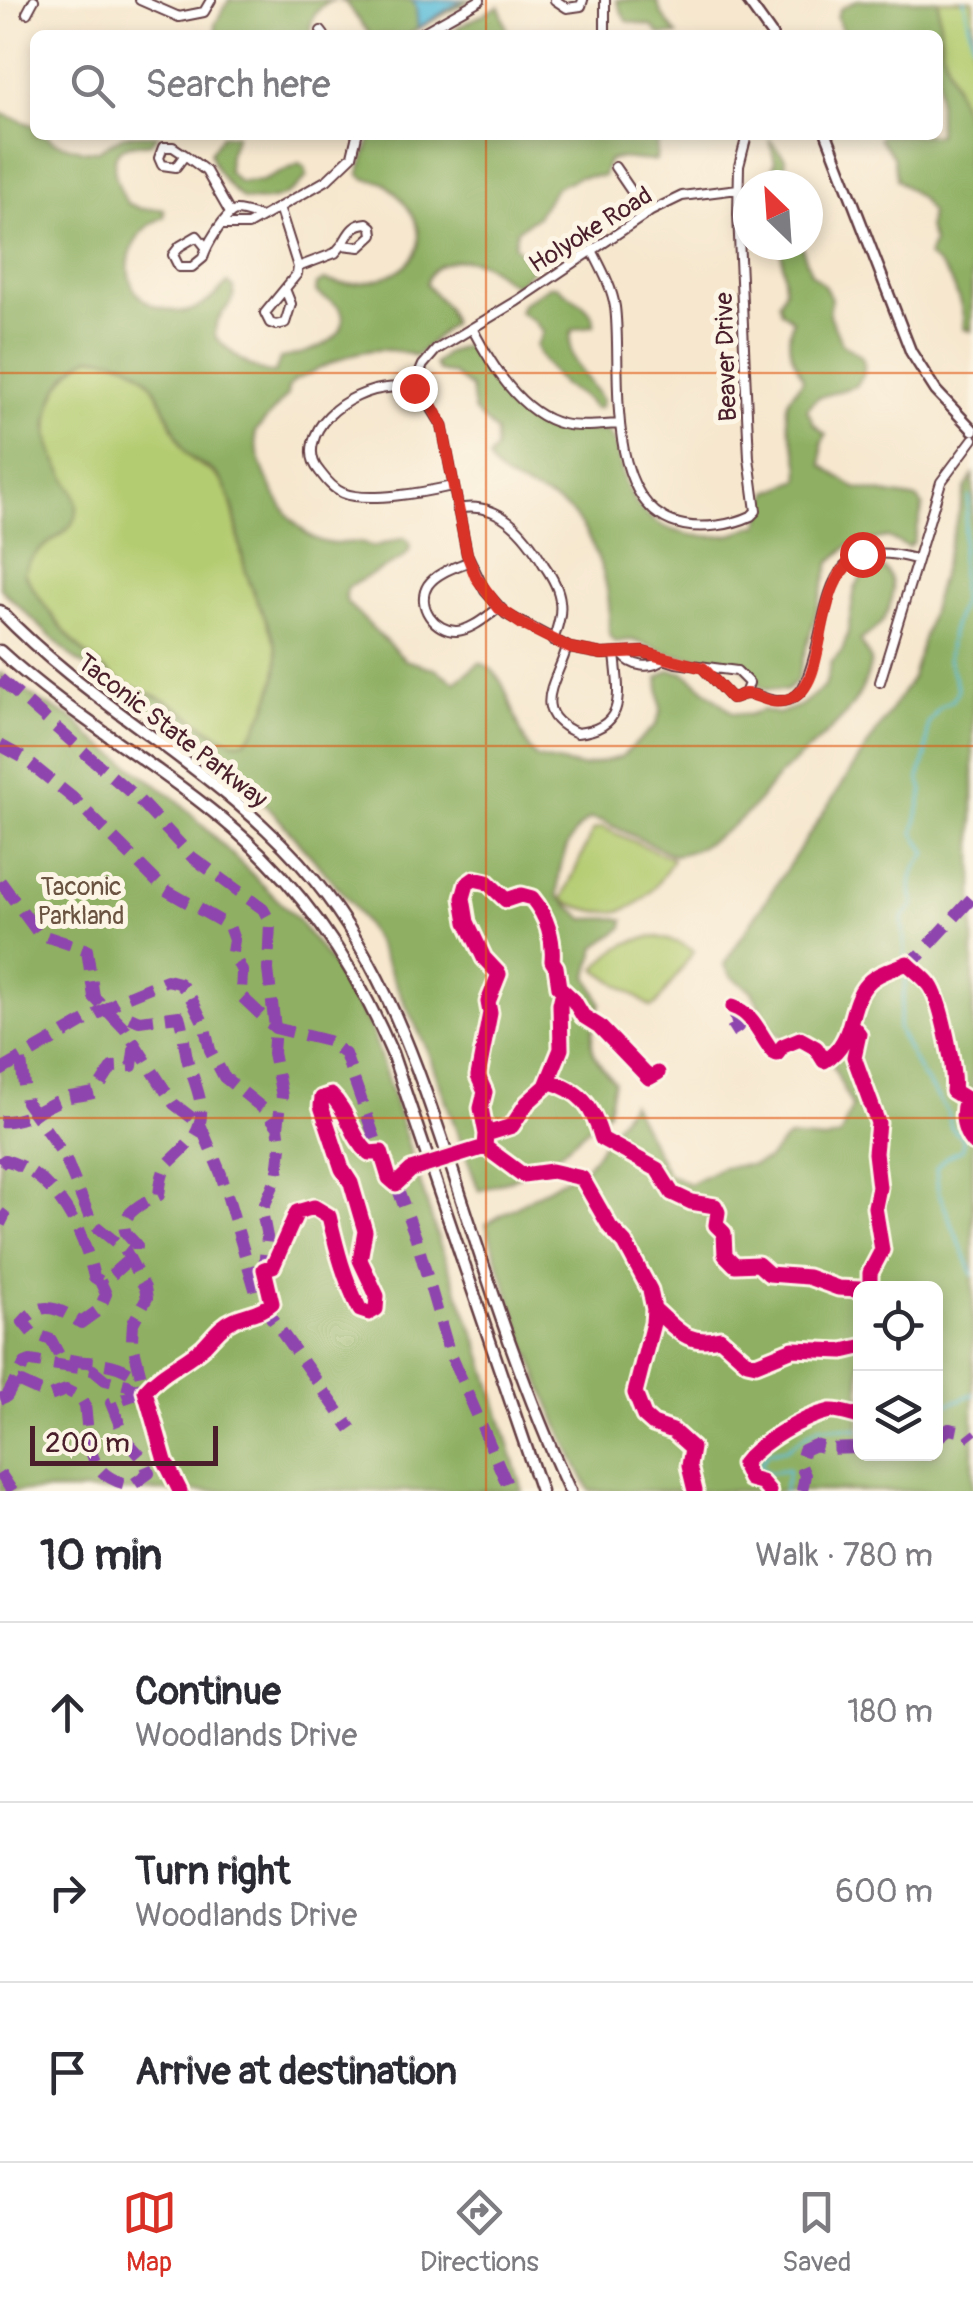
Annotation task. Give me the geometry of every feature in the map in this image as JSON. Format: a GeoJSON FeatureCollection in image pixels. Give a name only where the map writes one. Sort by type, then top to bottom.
{"type":"FeatureCollection","features":[{"type":"Feature","properties":{"kind":"highway","name":"Taconic State Parkway"},"geometry":{"type":"LineString","coordinates":[[0,612],[74,679],[247,810],[304,867],[345,922],[380,981],[409,1044],[518,1367],[570,1491]]}},
{"type":"Feature","properties":{"kind":"highway","name":"Taconic State Parkway"},"geometry":{"type":"LineString","coordinates":[[0,651],[236,831],[285,879],[340,952],[396,1063],[541,1491]]}},
{"type":"Feature","properties":{"kind":"main road"},"geometry":{"type":"LineString","coordinates":[[747,0],[768,30]]}},
{"type":"Feature","properties":{"kind":"main road"},"geometry":{"type":"LineString","coordinates":[[829,140],[911,352],[936,392],[973,430]]}},
{"type":"Feature","properties":{"kind":"street"},"geometry":{"type":"LineString","coordinates":[[27,13],[34,0]]}},
{"type":"Feature","properties":{"kind":"street"},"geometry":{"type":"LineString","coordinates":[[140,0],[185,18],[204,12],[212,0]]}},
{"type":"Feature","properties":{"kind":"street"},"geometry":{"type":"LineString","coordinates":[[427,30],[480,0]]}},
{"type":"Feature","properties":{"kind":"street"},"geometry":{"type":"LineString","coordinates":[[555,0],[567,8],[581,6],[582,0]]}},
{"type":"Feature","properties":{"kind":"street"},"geometry":{"type":"LineString","coordinates":[[605,30],[606,0]]}},
{"type":"Feature","properties":{"kind":"street"},"geometry":{"type":"LineString","coordinates":[[222,225],[244,227],[331,177],[352,156],[357,140]]}},
{"type":"Feature","properties":{"kind":"street","name":"Beaver Drive"},"geometry":{"type":"LineString","coordinates":[[739,170],[746,140]]}},
{"type":"Feature","properties":{"kind":"street"},"geometry":{"type":"LineString","coordinates":[[185,155],[206,171],[230,213]]}},
{"type":"Feature","properties":{"kind":"street"},"geometry":{"type":"LineString","coordinates":[[614,167],[647,214]]}},
{"type":"Feature","properties":{"kind":"street","name":"Holyoke Road"},"geometry":{"type":"LineString","coordinates":[[414,388],[430,356],[647,214],[682,196],[733,190]]}},
{"type":"Feature","properties":{"kind":"street"},"geometry":{"type":"LineString","coordinates":[[279,207],[298,267]]}},
{"type":"Feature","properties":{"kind":"street"},"geometry":{"type":"LineString","coordinates":[[205,246],[197,236],[180,246],[173,256],[179,266],[192,267],[203,258],[205,246],[230,213],[262,217]]}},
{"type":"Feature","properties":{"kind":"street"},"geometry":{"type":"LineString","coordinates":[[286,289],[298,267],[335,253],[342,246]]}},
{"type":"Feature","properties":{"kind":"street"},"geometry":{"type":"LineString","coordinates":[[472,328],[513,392],[534,410],[570,426],[619,424],[614,301],[592,250]]}},
{"type":"Feature","properties":{"kind":"street","name":"Beaver Drive"},"geometry":{"type":"LineString","coordinates":[[619,424],[624,454],[636,485],[661,516],[674,523],[705,527],[751,516],[756,511],[748,442],[741,260]]}},
{"type":"Feature","properties":{"kind":"street"},"geometry":{"type":"LineString","coordinates":[[452,486],[371,498],[354,496],[334,488],[314,465],[312,449],[316,434],[342,405],[382,388],[414,388],[427,397],[442,425],[470,561],[485,592],[499,608],[566,647],[618,654],[639,666],[653,666],[664,660],[731,672],[746,678],[745,694]]}},
{"type":"Feature","properties":{"kind":"street"},"geometry":{"type":"LineString","coordinates":[[880,682],[941,482],[973,439]]}},
{"type":"Feature","properties":{"kind":"street"},"geometry":{"type":"LineString","coordinates":[[457,509],[488,509],[506,518],[531,542],[560,600],[561,614],[554,641]]}},
{"type":"Feature","properties":{"kind":"street"},"geometry":{"type":"LineString","coordinates":[[703,668],[731,698],[745,694],[769,702],[798,695],[823,632],[838,574],[854,558],[876,551],[915,559]]}},
{"type":"Feature","properties":{"kind":"street"},"geometry":{"type":"LineString","coordinates":[[470,561],[440,575],[428,586],[424,596],[430,616],[444,628],[455,631],[499,608]]}},
{"type":"Feature","properties":{"kind":"street"},"geometry":{"type":"LineString","coordinates":[[566,647],[548,698],[556,720],[577,733],[602,728],[616,712],[618,654]]}},
{"type":"Feature","properties":{"kind":"street"},"geometry":{"type":"LineString","coordinates":[[721,687],[723,678],[731,672]]}},
{"type":"Feature","properties":{"kind":"green space"},"geometry":{"type":"Polygon","coordinates":[[[229,0],[335,0],[316,13],[311,30],[216,30],[215,24],[229,0]]]}},
{"type":"Feature","properties":{"kind":"green space"},"geometry":{"type":"Polygon","coordinates":[[[338,0],[470,0],[416,30],[366,30],[345,2],[338,0]]]}},
{"type":"Feature","properties":{"kind":"green space"},"geometry":{"type":"Polygon","coordinates":[[[616,0],[657,0],[673,30],[656,30],[626,21],[616,0]]]}},
{"type":"Feature","properties":{"kind":"green space"},"geometry":{"type":"Polygon","coordinates":[[[858,0],[938,0],[940,30],[842,30],[837,17],[840,9],[858,0]]]}},
{"type":"Feature","properties":{"kind":"green space"},"geometry":{"type":"Polygon","coordinates":[[[938,0],[973,0],[973,225],[966,165],[967,122],[943,52],[938,0]]]}},
{"type":"Feature","properties":{"kind":"green space"},"geometry":{"type":"Polygon","coordinates":[[[499,6],[507,30],[456,30],[499,6]]]}},
{"type":"Feature","properties":{"kind":"green space"},"geometry":{"type":"Polygon","coordinates":[[[943,52],[967,122],[966,165],[973,225],[971,331],[964,329],[949,278],[928,257],[933,242],[928,228],[930,212],[921,199],[897,180],[893,156],[880,140],[943,140],[943,52]]]}},
{"type":"Feature","properties":{"kind":"green space"},"geometry":{"type":"Polygon","coordinates":[[[0,113],[30,124],[30,140],[52,140],[84,151],[99,150],[116,140],[154,140],[125,147],[115,158],[115,173],[127,203],[141,209],[164,209],[164,217],[149,225],[131,251],[130,280],[148,303],[180,312],[200,306],[228,283],[234,288],[233,295],[216,323],[216,338],[251,366],[275,373],[280,358],[322,346],[339,332],[342,313],[316,292],[317,284],[324,280],[374,280],[390,275],[415,254],[419,240],[416,222],[407,207],[387,185],[359,174],[370,140],[661,140],[656,160],[613,159],[608,161],[603,176],[578,177],[555,188],[537,216],[517,230],[514,245],[533,269],[516,285],[473,261],[440,265],[426,284],[447,308],[452,323],[416,356],[398,351],[367,351],[325,366],[294,381],[287,396],[255,432],[261,462],[275,495],[308,534],[327,543],[373,547],[404,538],[410,543],[403,558],[348,587],[347,603],[405,660],[435,669],[455,682],[480,663],[491,669],[506,691],[522,735],[537,758],[582,767],[621,757],[656,725],[661,710],[658,678],[670,670],[685,673],[733,713],[748,715],[763,710],[778,714],[800,706],[825,686],[831,663],[842,651],[855,588],[867,568],[874,564],[882,568],[892,587],[884,619],[860,641],[871,660],[866,679],[848,711],[778,776],[730,828],[695,849],[673,855],[602,821],[590,819],[575,834],[561,864],[558,896],[584,919],[624,920],[623,928],[596,947],[588,976],[601,1003],[592,1045],[598,1062],[614,1081],[608,1111],[557,1155],[479,1191],[426,1047],[374,938],[353,905],[272,811],[188,740],[73,658],[0,588],[0,113]],[[91,357],[70,373],[55,395],[48,420],[49,440],[75,496],[77,511],[69,527],[36,554],[24,573],[65,632],[104,670],[174,705],[224,738],[243,741],[257,727],[273,691],[277,671],[274,640],[246,572],[225,487],[215,473],[184,450],[153,386],[130,365],[91,357]]]}},
{"type":"Feature","properties":{"kind":"green space"},"geometry":{"type":"Polygon","coordinates":[[[219,140],[234,140],[228,171],[239,182],[262,181],[299,164],[307,176],[279,198],[243,199],[223,179],[210,153],[219,140]]]}},
{"type":"Feature","properties":{"kind":"green space"},"geometry":{"type":"Polygon","coordinates":[[[769,140],[785,158],[786,170],[772,170],[775,162],[769,140]]]}},
{"type":"Feature","properties":{"kind":"green space"},"geometry":{"type":"Polygon","coordinates":[[[782,260],[806,260],[811,273],[831,298],[829,315],[842,343],[862,357],[864,365],[864,373],[855,386],[817,398],[807,409],[814,424],[826,435],[822,442],[822,465],[855,488],[918,499],[923,506],[914,542],[908,547],[887,537],[849,545],[830,563],[797,681],[786,691],[763,689],[738,662],[676,655],[632,640],[615,642],[609,633],[608,594],[602,571],[583,527],[555,501],[515,483],[494,468],[489,458],[495,450],[496,432],[474,411],[471,388],[453,374],[438,371],[435,364],[446,353],[470,344],[513,406],[525,416],[556,428],[606,431],[615,445],[630,492],[650,518],[678,532],[729,535],[759,525],[769,492],[799,480],[787,406],[803,378],[789,344],[793,320],[781,311],[779,303],[785,289],[782,260]]]}},
{"type":"Feature","properties":{"kind":"green space"},"geometry":{"type":"Polygon","coordinates":[[[549,286],[557,286],[594,319],[594,325],[572,330],[570,341],[574,359],[602,401],[600,408],[593,408],[553,374],[536,346],[543,332],[519,312],[522,304],[549,286]]]}},
{"type":"Feature","properties":{"kind":"green space"},"geometry":{"type":"Polygon","coordinates":[[[91,357],[113,359],[143,374],[161,400],[188,456],[217,477],[227,491],[246,572],[278,649],[274,686],[263,717],[248,738],[239,742],[224,738],[174,705],[104,670],[65,632],[23,573],[29,557],[66,531],[51,459],[50,412],[57,391],[70,372],[91,357]]]}},
{"type":"Feature","properties":{"kind":"green space"},"geometry":{"type":"Polygon","coordinates":[[[973,475],[973,1491],[590,1491],[545,1393],[486,1224],[588,1165],[631,1103],[667,1173],[689,1184],[722,1167],[767,1160],[788,1137],[825,1140],[840,1136],[852,1107],[831,1062],[821,1049],[807,1041],[790,1040],[774,1033],[751,990],[732,977],[724,964],[912,678],[966,487],[973,475]]]}},
{"type":"Feature","properties":{"kind":"green space","name":"Taconic Parkland"},"geometry":{"type":"Polygon","coordinates":[[[0,673],[75,720],[92,738],[176,799],[297,919],[339,973],[372,1031],[440,1245],[478,1343],[523,1491],[0,1491],[0,673]]]}},
{"type":"Feature","properties":{"kind":"green space"},"geometry":{"type":"Polygon","coordinates":[[[602,827],[673,859],[652,891],[628,908],[614,912],[599,912],[562,900],[593,830],[602,827]]]}},
{"type":"Feature","properties":{"kind":"green space"},"geometry":{"type":"Polygon","coordinates":[[[658,937],[694,951],[651,1007],[596,969],[623,946],[658,937]]]}},
{"type":"Feature","properties":{"kind":"water"},"geometry":{"type":"Polygon","coordinates":[[[412,0],[462,0],[418,28],[412,0]]]}},
{"type":"Feature","properties":{"kind":"waterway"},"geometry":{"type":"LineString","coordinates":[[964,0],[973,44]]}},
{"type":"Feature","properties":{"kind":"waterway"},"geometry":{"type":"LineString","coordinates":[[969,497],[961,557],[961,602],[948,659],[958,689],[953,700],[940,707],[928,724],[926,756],[919,778],[923,791],[914,833],[927,853],[912,877],[914,905],[902,918],[907,973],[898,1029],[920,1073],[947,1111],[951,1127],[963,1139],[962,1150],[946,1157],[936,1168],[938,1191],[973,1275]]}},
{"type":"Feature","properties":{"kind":"waterway"},"geometry":{"type":"LineString","coordinates":[[943,1407],[973,1394]]}},
{"type":"Feature","properties":{"kind":"waterway"},"geometry":{"type":"LineString","coordinates":[[784,1491],[789,1470],[768,1473],[759,1465],[768,1453],[786,1449],[819,1427],[853,1429]]}},
{"type":"Feature","properties":{"kind":"marked path"},"geometry":{"type":"LineString","coordinates":[[0,679],[138,799],[192,857],[263,909],[270,922],[268,970],[275,1028],[273,1053],[282,1096],[278,1174],[262,1211],[267,1237],[264,1267]]}},
{"type":"Feature","properties":{"kind":"marked path"},"geometry":{"type":"LineString","coordinates":[[0,745],[22,757],[73,798],[164,889],[229,926],[234,940],[232,952],[242,971],[241,996],[275,1028],[328,1041],[345,1054],[389,1178],[396,1184],[416,1238],[448,1348],[510,1491]]}},
{"type":"Feature","properties":{"kind":"marked path"},"geometry":{"type":"LineString","coordinates":[[0,881],[39,934],[87,950],[94,997],[125,1029],[174,1104],[200,1124],[221,1174],[258,1299],[351,1429]]}},
{"type":"Feature","properties":{"kind":"marked path"},"geometry":{"type":"LineString","coordinates":[[900,966],[920,955],[973,897]]}},
{"type":"Feature","properties":{"kind":"marked path"},"geometry":{"type":"LineString","coordinates":[[0,1071],[126,997],[167,980],[179,983],[188,992],[224,1077],[266,1111],[278,1127]]}},
{"type":"Feature","properties":{"kind":"marked path"},"geometry":{"type":"LineString","coordinates":[[730,1032],[738,1027],[733,1007]]}},
{"type":"Feature","properties":{"kind":"marked path"},"geometry":{"type":"LineString","coordinates":[[17,1381],[50,1396],[66,1390],[81,1398],[93,1457],[106,1475],[132,1485],[149,1473],[143,1459],[126,1440],[111,1403],[136,1394],[130,1373],[113,1365],[60,1357],[51,1340],[32,1333],[23,1322],[45,1308],[59,1310],[81,1323],[99,1310],[106,1294],[100,1281],[136,1253],[137,1246],[124,1226],[129,1214],[159,1195],[165,1169],[189,1143],[200,1123],[200,1103],[179,1016],[139,1021],[125,1015],[115,1020]]}},
{"type":"Feature","properties":{"kind":"marked path"},"geometry":{"type":"LineString","coordinates":[[0,1121],[17,1120],[63,1099],[96,1092],[112,1067],[132,1066],[135,1044]]}},
{"type":"Feature","properties":{"kind":"marked path"},"geometry":{"type":"LineString","coordinates":[[21,1061],[26,1102],[64,1155],[92,1223],[125,1250],[145,1288],[147,1298],[133,1323],[132,1340],[142,1381]]}},
{"type":"Feature","properties":{"kind":"marked path"},"geometry":{"type":"LineString","coordinates":[[0,1164],[5,1160],[23,1167],[52,1191],[74,1223],[94,1277],[100,1281]]}},
{"type":"Feature","properties":{"kind":"marked path"},"geometry":{"type":"LineString","coordinates":[[0,1213],[4,1216],[0,1224]]}},
{"type":"Feature","properties":{"kind":"marked path"},"geometry":{"type":"LineString","coordinates":[[0,1399],[7,1396],[25,1363],[30,1361],[93,1370],[105,1380],[128,1385],[136,1394],[140,1392]]}},
{"type":"Feature","properties":{"kind":"marked path"},"geometry":{"type":"LineString","coordinates":[[943,1434],[949,1429],[969,1433],[973,1438]]}},
{"type":"Feature","properties":{"kind":"marked path"},"geometry":{"type":"LineString","coordinates":[[802,1491],[805,1475],[800,1464],[804,1450],[815,1445],[853,1448]]}},
{"type":"Feature","properties":{"kind":"marked path"},"geometry":{"type":"LineString","coordinates":[[0,1473],[12,1491]]}},
{"type":"Feature","properties":{"kind":"cycle path"},"geometry":{"type":"LineString","coordinates":[[485,1147],[481,1108],[485,1092],[478,1076],[490,1013],[488,1002],[499,974],[484,958],[467,922],[463,898],[467,884],[474,879],[487,882],[506,900],[521,895],[532,898],[548,928],[559,987],[583,1016],[599,1026],[649,1078],[658,1073]]}},
{"type":"Feature","properties":{"kind":"cycle path"},"geometry":{"type":"LineString","coordinates":[[733,1007],[751,1020],[773,1052],[777,1054],[783,1046],[800,1039],[816,1048],[824,1061],[842,1043],[863,989],[879,975],[907,963],[934,993],[950,1053],[953,1091],[966,1099],[964,1121],[973,1143]]}},
{"type":"Feature","properties":{"kind":"cycle path"},"geometry":{"type":"LineString","coordinates":[[486,1134],[512,1126],[527,1103],[546,1086],[561,1049],[563,991]]}},
{"type":"Feature","properties":{"kind":"cycle path"},"geometry":{"type":"LineString","coordinates":[[853,1027],[859,1034],[854,1057],[878,1123],[875,1153],[879,1187],[875,1207],[882,1250],[870,1281]]}},
{"type":"Feature","properties":{"kind":"cycle path"},"geometry":{"type":"LineString","coordinates":[[548,1081],[584,1101],[602,1139],[657,1169],[672,1193],[691,1202],[715,1206],[716,1225],[724,1233],[725,1255],[735,1265],[758,1264],[769,1274],[808,1277],[838,1288],[853,1289]]}},
{"type":"Feature","properties":{"kind":"cycle path"},"geometry":{"type":"LineString","coordinates":[[180,1491],[165,1461],[145,1391],[226,1324],[272,1303],[264,1269],[273,1266],[297,1212],[314,1207],[329,1216],[360,1310],[369,1313],[376,1309],[377,1296],[360,1260],[365,1231],[321,1106],[322,1098],[331,1095],[337,1102],[369,1153],[381,1152],[389,1178],[396,1184],[411,1170],[485,1147]]}},
{"type":"Feature","properties":{"kind":"cycle path"},"geometry":{"type":"LineString","coordinates":[[485,1147],[523,1175],[552,1171],[582,1178],[610,1227],[625,1243],[650,1290],[654,1309],[635,1393],[644,1416],[673,1431],[692,1448],[689,1466],[695,1491]]}},
{"type":"Feature","properties":{"kind":"cycle path"},"geometry":{"type":"LineString","coordinates":[[654,1309],[690,1338],[720,1338],[747,1362],[756,1364],[793,1349],[853,1349]]}},
{"type":"Feature","properties":{"kind":"cycle path"},"geometry":{"type":"LineString","coordinates":[[769,1491],[761,1482],[750,1479],[743,1464],[760,1448],[819,1414],[834,1411],[853,1415]]}},
{"type":"Feature","properties":{"kind":"route"},"geometry":{"type":"LineString","coordinates":[[414,388],[427,397],[442,425],[467,554],[485,592],[506,614],[570,648],[602,654],[643,652],[703,668],[731,698],[745,694],[769,702],[790,699],[803,689],[815,658],[838,574],[862,554]]}}]}
